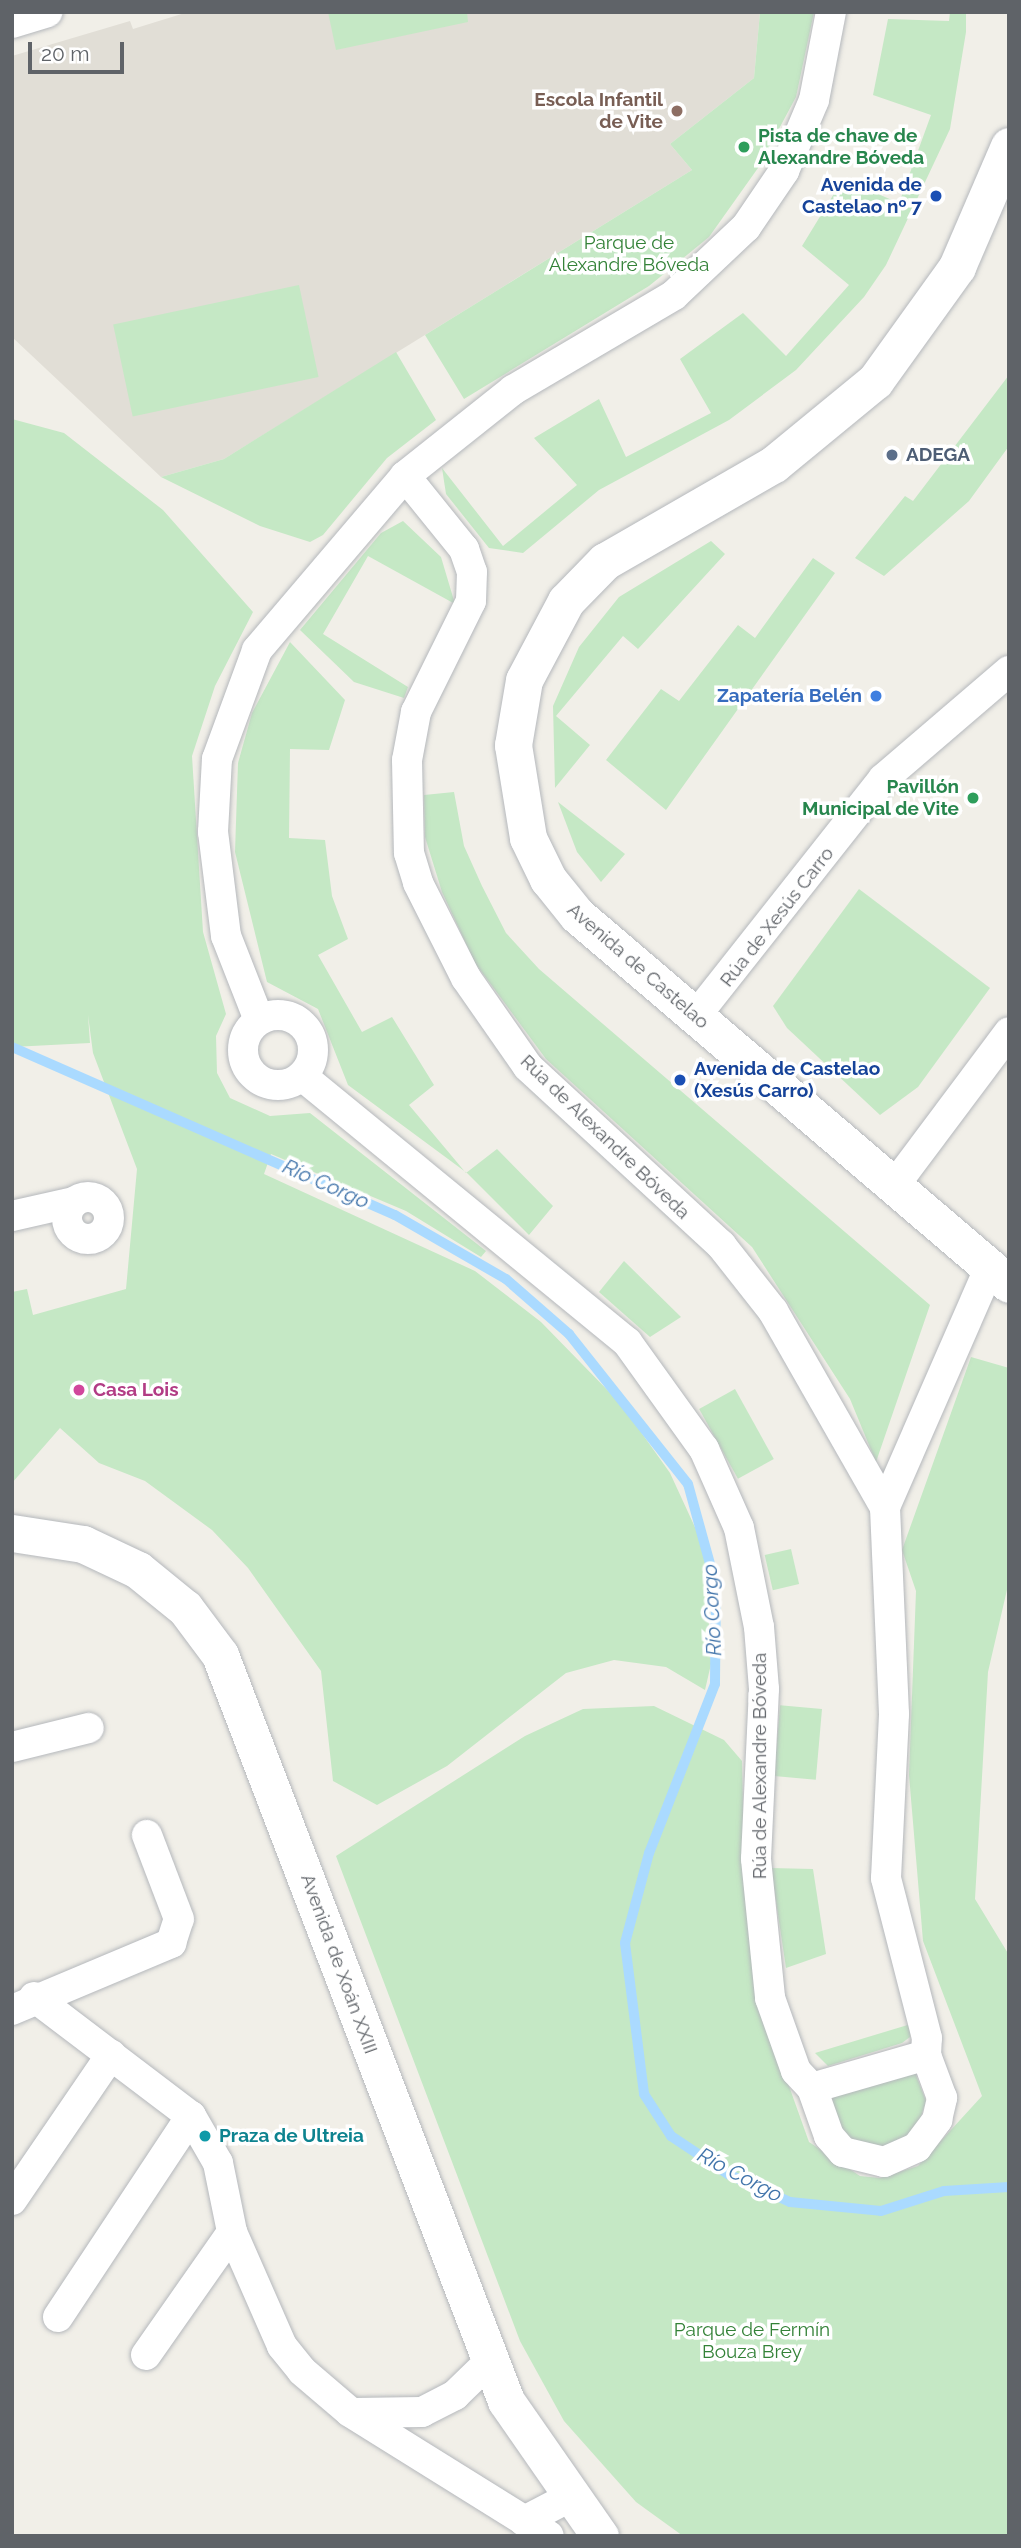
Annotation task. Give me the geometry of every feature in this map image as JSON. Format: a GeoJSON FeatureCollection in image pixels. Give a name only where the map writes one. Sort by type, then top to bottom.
{"type":"FeatureCollection","features":[{"type":"Feature","properties":{"kind":"street"},"geometry":{"type":"LineString","coordinates":[[12,23],[47,12]]}},
{"type":"Feature","properties":{"kind":"street"},"geometry":{"type":"LineString","coordinates":[[259,1020],[236,971],[218,891],[213,792],[225,724],[268,632],[405,476],[513,390],[674,295],[746,227],[785,171],[814,100],[831,12]]}},
{"type":"Feature","properties":{"kind":"street","name":"Avenida de Castelao"},"geometry":{"type":"LineString","coordinates":[[999,1275],[577,915],[537,860],[514,775],[524,680],[549,624],[605,562],[774,464],[875,381],[957,267],[1009,146]]}},
{"type":"Feature","properties":{"kind":"street","name":"Rúa de Alexandre Bóveda"},"geometry":{"type":"LineString","coordinates":[[302,1076],[627,1342],[704,1449],[739,1528],[760,1628],[764,1689],[756,1859],[770,1998],[796,2071],[812,2088],[829,2136],[843,2152],[884,2162],[917,2147],[937,2120],[942,2098],[926,2055],[927,2038],[886,1878],[894,1714],[885,1507],[773,1311],[721,1245],[528,1067],[466,978],[418,883],[409,853],[407,760],[416,712],[471,601],[472,572],[464,550],[405,476]]}},
{"type":"Feature","properties":{"kind":"street","name":"Rúa de Xesús Carro"},"geometry":{"type":"LineString","coordinates":[[695,1017],[883,779],[1009,671]]}},
{"type":"Feature","properties":{"kind":"street"},"geometry":{"type":"LineString","coordinates":[[293,1018],[309,1033],[313,1050],[302,1076],[272,1085],[247,1068],[243,1041],[259,1020],[293,1018]]}},
{"type":"Feature","properties":{"kind":"street"},"geometry":{"type":"LineString","coordinates":[[894,1186],[1009,1032]]}},
{"type":"Feature","properties":{"kind":"street"},"geometry":{"type":"LineString","coordinates":[[20,1215],[72,1216]]}},
{"type":"Feature","properties":{"kind":"street","name":"Rúa de Alexandre Bóveda"},"geometry":{"type":"LineString","coordinates":[[885,1507],[999,1275]]}},
{"type":"Feature","properties":{"kind":"street","name":"Avenida de Xoán XXIII"},"geometry":{"type":"LineString","coordinates":[[12,1533],[83,1545],[138,1570],[185,1608],[220,1655],[489,2361],[520,2428],[600,2536]]}},
{"type":"Feature","properties":{"kind":"street"},"geometry":{"type":"LineString","coordinates":[[12,1747],[89,1728]]}},
{"type":"Feature","properties":{"kind":"street"},"geometry":{"type":"LineString","coordinates":[[23,2004],[171,1943],[179,1919],[147,1835]]}},
{"type":"Feature","properties":{"kind":"street"},"geometry":{"type":"LineString","coordinates":[[23,2004],[111,2055],[191,2116],[218,2163],[232,2232],[282,2346],[350,2412],[536,2528],[572,2496]]}},
{"type":"Feature","properties":{"kind":"street"},"geometry":{"type":"LineString","coordinates":[[12,2200],[111,2055]]}},
{"type":"Feature","properties":{"kind":"street"},"geometry":{"type":"LineString","coordinates":[[812,2088],[926,2055]]}},
{"type":"Feature","properties":{"kind":"street"},"geometry":{"type":"LineString","coordinates":[[58,2317],[191,2116]]}},
{"type":"Feature","properties":{"kind":"street"},"geometry":{"type":"LineString","coordinates":[[146,2355],[232,2232]]}},
{"type":"Feature","properties":{"kind":"street"},"geometry":{"type":"LineString","coordinates":[[350,2412],[422,2412],[455,2395],[489,2361]]}},
{"type":"Feature","properties":{"kind":"street","name":"Avenida de Xoán XXIII"},"geometry":{"type":"LineString","coordinates":[[572,2496],[627,2536]]}},
{"type":"Feature","properties":{"kind":"shaded area"},"geometry":{"type":"Polygon","coordinates":[[[188,12],[760,12],[754,78],[670,144],[692,170],[224,459],[161,477],[12,337],[12,56],[130,21],[133,29],[188,12]]]}},
{"type":"Feature","properties":{"kind":"green space"},"geometry":{"type":"Polygon","coordinates":[[[328,12],[467,12],[468,22],[336,50],[328,12]]]}},
{"type":"Feature","properties":{"kind":"green space","name":"Parque de Alexandre Bóveda"},"geometry":{"type":"Polygon","coordinates":[[[760,12],[814,12],[796,97],[758,168],[709,237],[649,286],[464,399],[425,335],[692,170],[670,144],[754,78],[760,12]]]}},
{"type":"Feature","properties":{"kind":"green space"},"geometry":{"type":"Polygon","coordinates":[[[950,12],[966,12],[966,32],[950,129],[886,265],[864,297],[796,370],[729,420],[599,490],[523,553],[489,548],[446,494],[442,468],[503,546],[577,485],[534,438],[599,399],[626,457],[711,413],[680,359],[743,313],[786,356],[849,285],[802,246],[843,179],[899,203],[931,115],[873,95],[888,19],[949,21],[950,12]]]}},
{"type":"Feature","properties":{"kind":"green space"},"geometry":{"type":"Polygon","coordinates":[[[299,285],[319,377],[133,416],[113,325],[299,285]]]}},
{"type":"Feature","properties":{"kind":"green space"},"geometry":{"type":"Polygon","coordinates":[[[396,352],[436,420],[387,458],[323,535],[310,542],[260,526],[161,477],[224,459],[396,352]]]}},
{"type":"Feature","properties":{"kind":"green space"},"geometry":{"type":"Polygon","coordinates":[[[1009,375],[1009,446],[969,501],[884,576],[855,558],[905,496],[913,501],[1009,375]]]}},
{"type":"Feature","properties":{"kind":"green space"},"geometry":{"type":"Polygon","coordinates":[[[12,419],[64,433],[163,510],[253,612],[215,686],[192,756],[203,932],[226,1014],[216,1036],[217,1073],[230,1098],[270,1116],[310,1113],[486,1251],[481,1257],[406,1211],[271,1154],[264,1174],[475,1271],[541,1322],[621,1404],[670,1473],[705,1549],[711,1664],[705,1690],[666,1667],[614,1660],[566,1673],[447,1766],[377,1805],[333,1781],[321,1671],[248,1568],[212,1530],[145,1481],[99,1463],[60,1428],[12,1483],[12,1292],[27,1289],[33,1315],[126,1289],[137,1169],[93,1053],[88,1015],[90,1043],[12,1047],[12,419]]]}},
{"type":"Feature","properties":{"kind":"green space"},"geometry":{"type":"Polygon","coordinates":[[[403,521],[441,557],[455,604],[368,556],[323,634],[408,687],[404,698],[354,682],[300,630],[381,533],[403,521]]]}},
{"type":"Feature","properties":{"kind":"green space"},"geometry":{"type":"Polygon","coordinates":[[[711,541],[725,554],[638,649],[623,636],[556,716],[590,745],[555,788],[553,706],[579,647],[619,597],[711,541]]]}},
{"type":"Feature","properties":{"kind":"green space"},"geometry":{"type":"Polygon","coordinates":[[[813,558],[835,573],[666,810],[606,760],[661,689],[679,701],[738,625],[755,638],[813,558]]]}},
{"type":"Feature","properties":{"kind":"green space"},"geometry":{"type":"Polygon","coordinates":[[[290,642],[345,700],[329,750],[290,749],[289,838],[325,840],[332,896],[348,939],[318,955],[362,1032],[392,1017],[434,1085],[409,1105],[464,1171],[348,1085],[318,1009],[267,982],[235,852],[238,763],[252,713],[290,642]]]}},
{"type":"Feature","properties":{"kind":"green space"},"geometry":{"type":"Polygon","coordinates":[[[454,792],[464,846],[482,886],[506,933],[539,969],[930,1305],[876,1462],[850,1399],[752,1247],[546,1059],[475,963],[442,892],[425,837],[424,795],[454,792]]]}},
{"type":"Feature","properties":{"kind":"green space"},"geometry":{"type":"Polygon","coordinates":[[[558,802],[625,854],[601,882],[577,852],[558,802]]]}},
{"type":"Feature","properties":{"kind":"green space"},"geometry":{"type":"Polygon","coordinates":[[[859,889],[990,988],[918,1087],[880,1115],[787,1028],[773,1006],[859,889]]]}},
{"type":"Feature","properties":{"kind":"green space"},"geometry":{"type":"Polygon","coordinates":[[[497,1149],[553,1206],[529,1235],[466,1173],[497,1149]]]}},
{"type":"Feature","properties":{"kind":"green space"},"geometry":{"type":"Polygon","coordinates":[[[624,1261],[681,1317],[650,1337],[599,1292],[624,1261]]]}},
{"type":"Feature","properties":{"kind":"green space","name":"Parque de Fermín Bouza Brey"},"geometry":{"type":"Polygon","coordinates":[[[971,1357],[1009,1368],[1009,1581],[988,1672],[975,1899],[1009,1955],[1009,2536],[683,2536],[636,2502],[564,2421],[520,2341],[336,1856],[525,1736],[583,1709],[654,1706],[724,1740],[742,1761],[745,1892],[770,2033],[809,2142],[860,2176],[880,2178],[918,2166],[982,2096],[923,1941],[909,1775],[916,1591],[902,1550],[971,1357]]]}},
{"type":"Feature","properties":{"kind":"green space"},"geometry":{"type":"Polygon","coordinates":[[[735,1389],[774,1459],[738,1479],[699,1409],[735,1389]]]}},
{"type":"Feature","properties":{"kind":"green space"},"geometry":{"type":"Polygon","coordinates":[[[791,1549],[799,1584],[773,1590],[765,1555],[791,1549]]]}},
{"type":"Feature","properties":{"kind":"green space"},"geometry":{"type":"Polygon","coordinates":[[[780,1705],[822,1709],[816,1780],[774,1776],[780,1705]]]}},
{"type":"Feature","properties":{"kind":"green space"},"geometry":{"type":"Polygon","coordinates":[[[771,1868],[813,1869],[826,1954],[786,1968],[771,1868]]]}},
{"type":"Feature","properties":{"kind":"green space"},"geometry":{"type":"Polygon","coordinates":[[[911,2024],[910,2037],[902,2043],[828,2066],[815,2053],[911,2024]]]}},
{"type":"Feature","properties":{"kind":"green space"},"geometry":{"type":"Polygon","coordinates":[[[914,2070],[926,2101],[916,2132],[890,2149],[846,2139],[829,2098],[914,2070]]]}},
{"type":"Feature","properties":{"kind":"waterway","name":"Río Corgo"},"geometry":{"type":"LineString","coordinates":[[12,1047],[395,1215],[506,1279],[569,1334],[688,1484],[716,1586],[715,1684],[649,1853],[625,1943],[644,2094],[671,2136],[728,2174],[790,2202],[881,2211],[944,2191],[1009,2187]]}},
{"type":"Feature","properties":{"kind":"place","name":"Escola Infantil de Vite"},"geometry":{"type":"Point","coordinates":[677,111]}},
{"type":"Feature","properties":{"kind":"place","name":"Pista de chave de Alexandre Bóveda"},"geometry":{"type":"Point","coordinates":[744,147]}},
{"type":"Feature","properties":{"kind":"place","name":"Avenida de Castelao nº 7"},"geometry":{"type":"Point","coordinates":[936,196]}},
{"type":"Feature","properties":{"kind":"place","name":"ADEGA"},"geometry":{"type":"Point","coordinates":[892,455]}},
{"type":"Feature","properties":{"kind":"place","name":"Zapatería Belén"},"geometry":{"type":"Point","coordinates":[876,696]}},
{"type":"Feature","properties":{"kind":"place","name":"Pavillón Municipal de Vite"},"geometry":{"type":"Point","coordinates":[973,798]}},
{"type":"Feature","properties":{"kind":"place","name":"Avenida de Castelao (Xesús Carro)"},"geometry":{"type":"Point","coordinates":[680,1080]}},
{"type":"Feature","properties":{"kind":"place","name":"Casa Lois"},"geometry":{"type":"Point","coordinates":[79,1390]}},
{"type":"Feature","properties":{"kind":"place","name":"Praza de Ultreia"},"geometry":{"type":"Point","coordinates":[205,2136]}}]}
